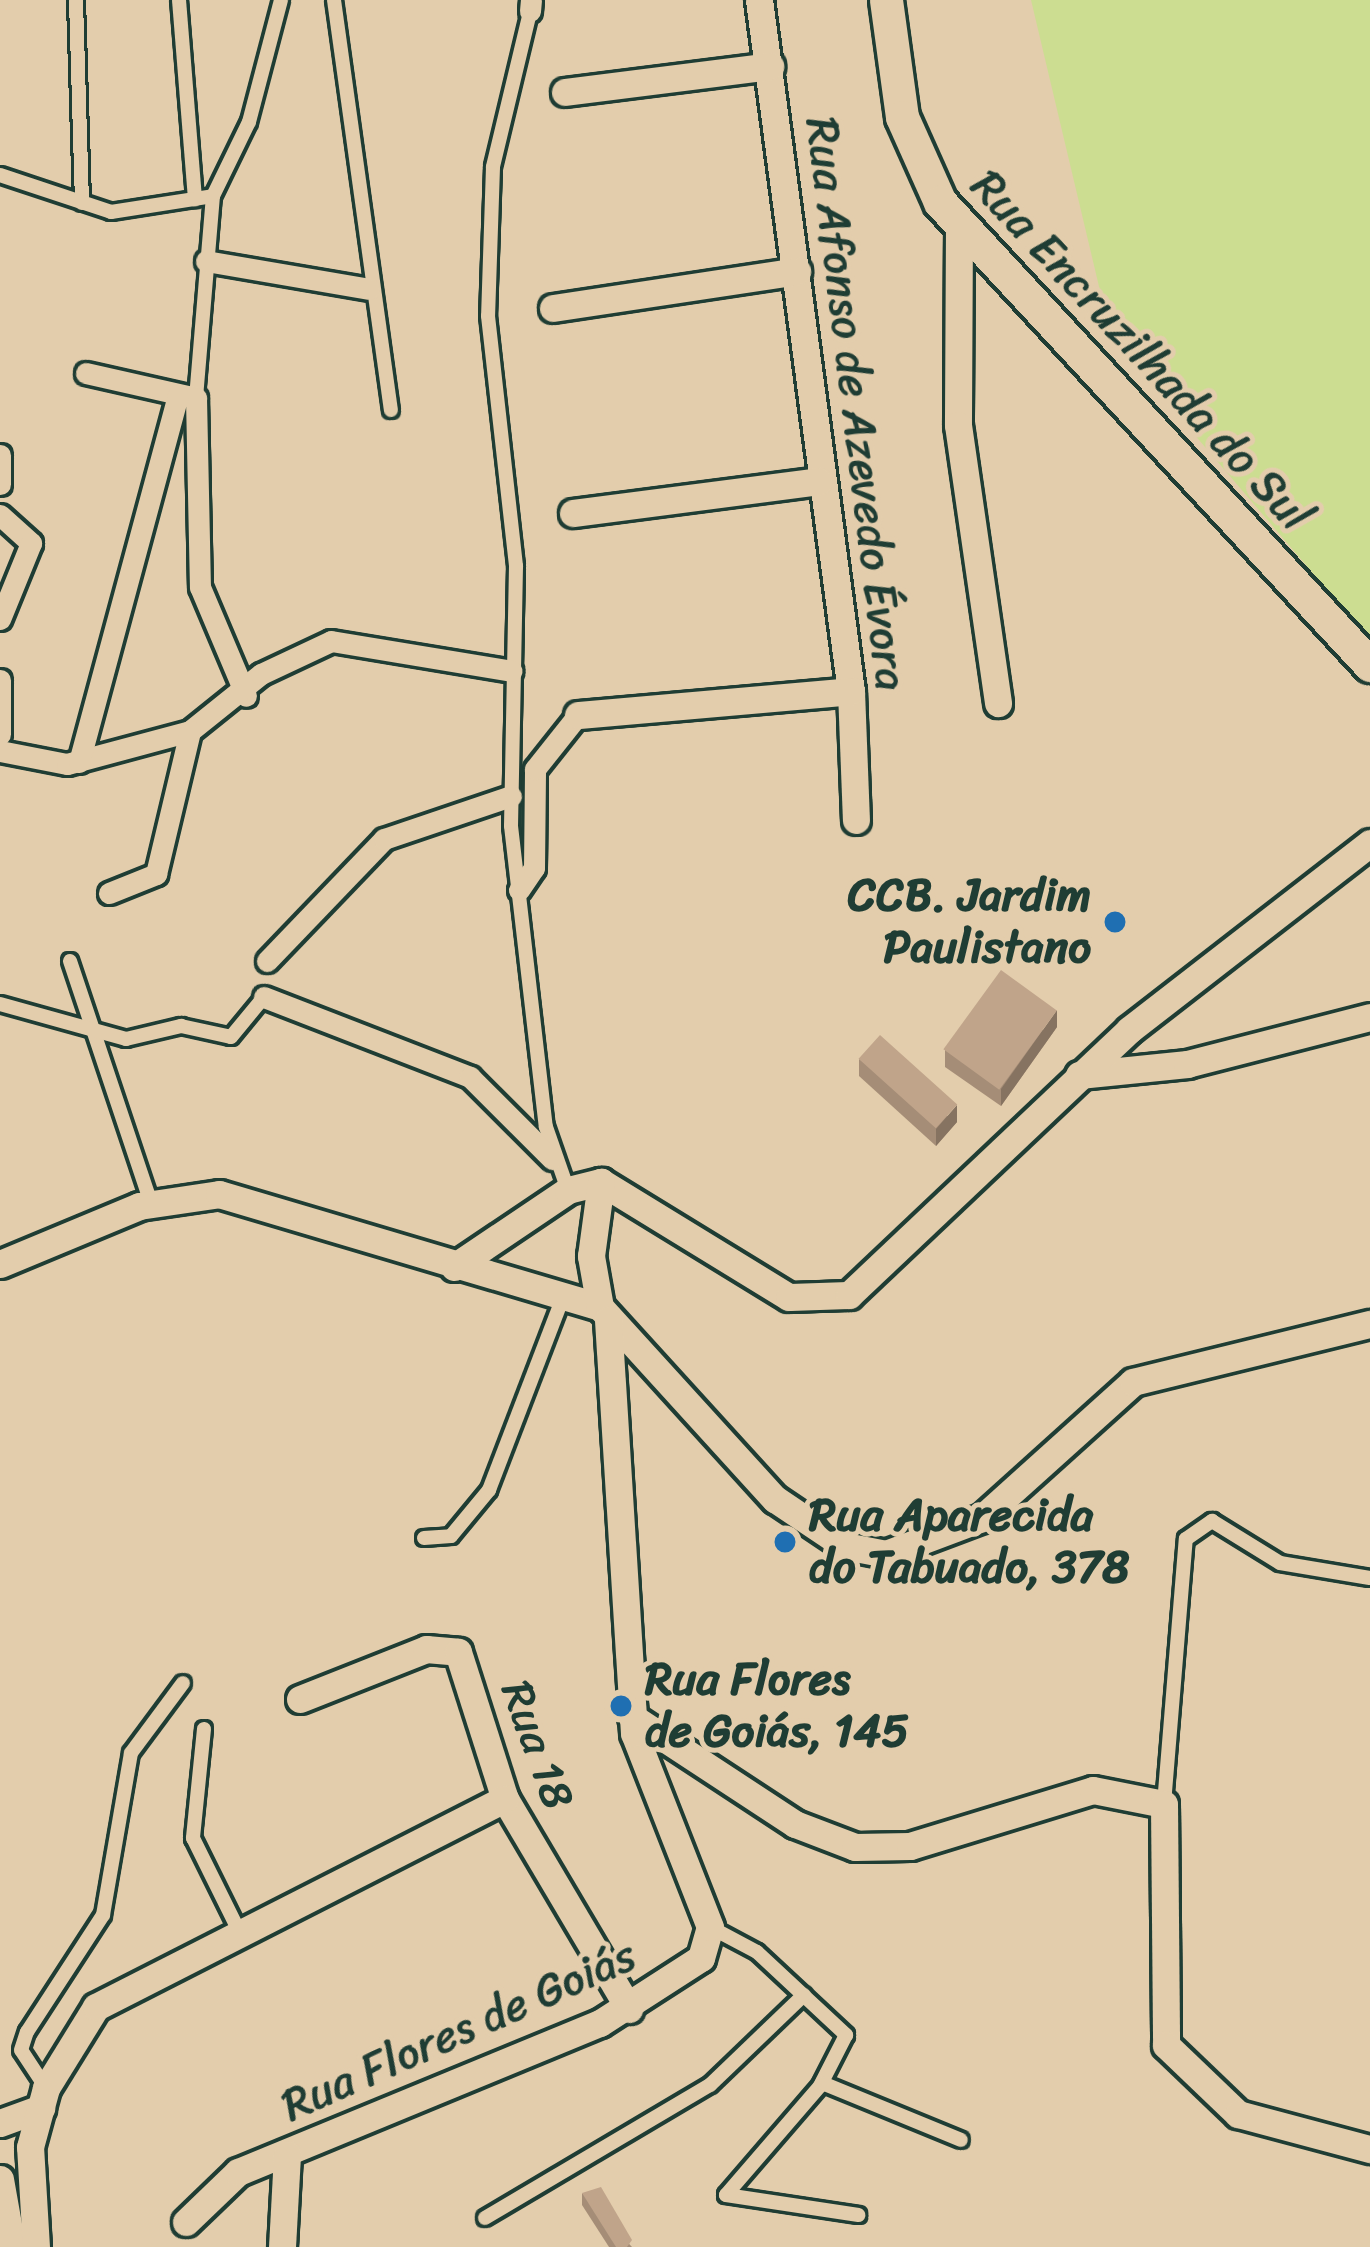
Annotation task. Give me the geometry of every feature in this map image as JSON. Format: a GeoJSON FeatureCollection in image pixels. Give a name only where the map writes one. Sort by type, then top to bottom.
{"type":"FeatureCollection","features":[{"type":"Feature","properties":{"kind":"street","name":"Rua Afonso de Azevedo Évora"},"geometry":{"type":"LineString","coordinates":[[760,0],[797,272],[819,482],[851,691],[856,820]]}},
{"type":"Feature","properties":{"kind":"street","name":"Rua Encruzilhada do Sul"},"geometry":{"type":"LineString","coordinates":[[886,0],[910,143],[959,227],[1370,665]]}},
{"type":"Feature","properties":{"kind":"street"},"geometry":{"type":"LineString","coordinates":[[566,92],[770,66]]}},
{"type":"Feature","properties":{"kind":"street"},"geometry":{"type":"LineString","coordinates":[[959,227],[958,425],[998,703]]}},
{"type":"Feature","properties":{"kind":"street"},"geometry":{"type":"LineString","coordinates":[[206,261],[369,289]]}},
{"type":"Feature","properties":{"kind":"street"},"geometry":{"type":"LineString","coordinates":[[554,308],[797,272]]}},
{"type":"Feature","properties":{"kind":"street"},"geometry":{"type":"LineString","coordinates":[[86,373],[187,396]]}},
{"type":"Feature","properties":{"kind":"street"},"geometry":{"type":"LineString","coordinates":[[187,396],[200,587],[246,696]]}},
{"type":"Feature","properties":{"kind":"street"},"geometry":{"type":"LineString","coordinates":[[79,762],[187,396]]}},
{"type":"Feature","properties":{"kind":"street"},"geometry":{"type":"LineString","coordinates":[[0,455],[0,484]]}},
{"type":"Feature","properties":{"kind":"street"},"geometry":{"type":"LineString","coordinates":[[573,513],[819,482]]}},
{"type":"Feature","properties":{"kind":"street"},"geometry":{"type":"LineString","coordinates":[[0,515],[31,543],[0,619]]}},
{"type":"Feature","properties":{"kind":"street"},"geometry":{"type":"LineString","coordinates":[[0,751],[79,762],[190,731],[246,696],[271,668],[340,640],[512,671]]}},
{"type":"Feature","properties":{"kind":"street"},"geometry":{"type":"LineString","coordinates":[[0,680],[0,734]]}},
{"type":"Feature","properties":{"kind":"street"},"geometry":{"type":"LineString","coordinates":[[519,890],[534,868],[536,769],[578,716],[851,691]]}},
{"type":"Feature","properties":{"kind":"street"},"geometry":{"type":"LineString","coordinates":[[110,893],[156,874],[190,731]]}},
{"type":"Feature","properties":{"kind":"street"},"geometry":{"type":"LineString","coordinates":[[267,961],[384,839],[511,796]]}},
{"type":"Feature","properties":{"kind":"street"},"geometry":{"type":"LineString","coordinates":[[454,1267],[568,1190],[601,1182],[789,1298],[834,1301],[1079,1075],[1370,843]]}},
{"type":"Feature","properties":{"kind":"street"},"geometry":{"type":"LineString","coordinates":[[264,998],[470,1077],[552,1159]]}},
{"type":"Feature","properties":{"kind":"street"},"geometry":{"type":"LineString","coordinates":[[1079,1075],[1187,1064],[1370,1017]]}},
{"type":"Feature","properties":{"kind":"street"},"geometry":{"type":"LineString","coordinates":[[601,1182],[591,1256],[604,1314],[632,1717],[710,1927]]}},
{"type":"Feature","properties":{"kind":"street"},"geometry":{"type":"LineString","coordinates":[[0,1264],[151,1203],[254,1198],[454,1267],[563,1297],[604,1314],[775,1499],[845,1546],[886,1554],[982,1518],[1133,1382],[1370,1324]]}},
{"type":"Feature","properties":{"kind":"street","name":"Rua 18"},"geometry":{"type":"LineString","coordinates":[[300,1700],[451,1648],[505,1799],[629,2009]]}},
{"type":"Feature","properties":{"kind":"street"},"geometry":{"type":"LineString","coordinates":[[632,1717],[795,1824],[879,1850],[1076,1792],[1164,1804],[1166,2045],[1238,2114],[1370,2149]]}},
{"type":"Feature","properties":{"kind":"street"},"geometry":{"type":"LineString","coordinates":[[36,2247],[30,2146],[44,2098],[115,1992],[241,1935],[505,1799]]}},
{"type":"Feature","properties":{"kind":"street","name":"Rua Flores de Goiás"},"geometry":{"type":"LineString","coordinates":[[186,2222],[238,2172],[629,2009],[685,1975],[710,1927]]}},
{"type":"Feature","properties":{"kind":"street"},"geometry":{"type":"LineString","coordinates":[[0,2123],[44,2098]]}},
{"type":"Feature","properties":{"kind":"street"},"geometry":{"type":"LineString","coordinates":[[282,2247],[287,2154]]}},
{"type":"Feature","properties":{"kind":"street"},"geometry":{"type":"LineString","coordinates":[[0,2179],[12,2247]]}},
{"type":"Feature","properties":{"kind":"lane"},"geometry":{"type":"LineString","coordinates":[[76,0],[82,203]]}},
{"type":"Feature","properties":{"kind":"lane"},"geometry":{"type":"LineString","coordinates":[[179,0],[195,199]]}},
{"type":"Feature","properties":{"kind":"lane"},"geometry":{"type":"LineString","coordinates":[[187,396],[213,196],[249,122],[281,0]]}},
{"type":"Feature","properties":{"kind":"lane"},"geometry":{"type":"LineString","coordinates":[[334,0],[369,289],[391,410]]}},
{"type":"Feature","properties":{"kind":"lane"},"geometry":{"type":"LineString","coordinates":[[532,4],[497,139],[488,259],[516,566],[511,796],[519,890],[552,1159],[568,1190]]}},
{"type":"Feature","properties":{"kind":"lane"},"geometry":{"type":"LineString","coordinates":[[0,175],[82,203],[129,212],[213,196]]}},
{"type":"Feature","properties":{"kind":"lane"},"geometry":{"type":"LineString","coordinates":[[70,961],[100,1035],[151,1203]]}},
{"type":"Feature","properties":{"kind":"lane"},"geometry":{"type":"LineString","coordinates":[[0,1004],[100,1035],[181,1026],[231,1037],[264,998]]}},
{"type":"Feature","properties":{"kind":"lane"},"geometry":{"type":"LineString","coordinates":[[424,1538],[451,1536],[489,1490],[563,1297]]}},
{"type":"Feature","properties":{"kind":"lane"},"geometry":{"type":"LineString","coordinates":[[1164,1804],[1186,1539],[1212,1521],[1280,1563],[1370,1578]]}},
{"type":"Feature","properties":{"kind":"lane"},"geometry":{"type":"LineString","coordinates":[[44,2098],[21,2050],[27,2032],[103,1915],[131,1753],[183,1684]]}},
{"type":"Feature","properties":{"kind":"lane"},"geometry":{"type":"LineString","coordinates":[[204,1729],[193,1838],[241,1935]]}},
{"type":"Feature","properties":{"kind":"lane"},"geometry":{"type":"LineString","coordinates":[[710,1927],[804,1995],[846,2035],[822,2083],[726,2195],[858,2215]]}},
{"type":"Feature","properties":{"kind":"lane"},"geometry":{"type":"LineString","coordinates":[[485,2218],[710,2085],[804,1995]]}},
{"type":"Feature","properties":{"kind":"lane"},"geometry":{"type":"LineString","coordinates":[[822,2083],[961,2140]]}},
{"type":"Feature","properties":{"kind":"green space"},"geometry":{"type":"Polygon","coordinates":[[[1031,0],[1370,0],[1370,640],[1111,337],[1031,0]]]}},
{"type":"Feature","properties":{"kind":"building"},"geometry":{"type":"Polygon","coordinates":[[[1001,970],[1057,1011],[999,1090],[943,1049],[1001,970]]]}},
{"type":"Feature","properties":{"kind":"building"},"geometry":{"type":"Polygon","coordinates":[[[880,1035],[957,1105],[936,1128],[859,1059],[880,1035]]]}},
{"type":"Feature","properties":{"kind":"building"},"geometry":{"type":"Polygon","coordinates":[[[601,2187],[632,2240],[627,2247],[616,2247],[582,2193],[601,2187]]]}},
{"type":"Feature","properties":{"kind":"place","name":"CCB. Jardim Paulistano"},"geometry":{"type":"Point","coordinates":[1115,922]}},
{"type":"Feature","properties":{"kind":"place","name":"Rua Aparecida do Tabuado, 378"},"geometry":{"type":"Point","coordinates":[785,1542]}},
{"type":"Feature","properties":{"kind":"place","name":"Rua Flores de Goiás, 145"},"geometry":{"type":"Point","coordinates":[621,1706]}}]}
